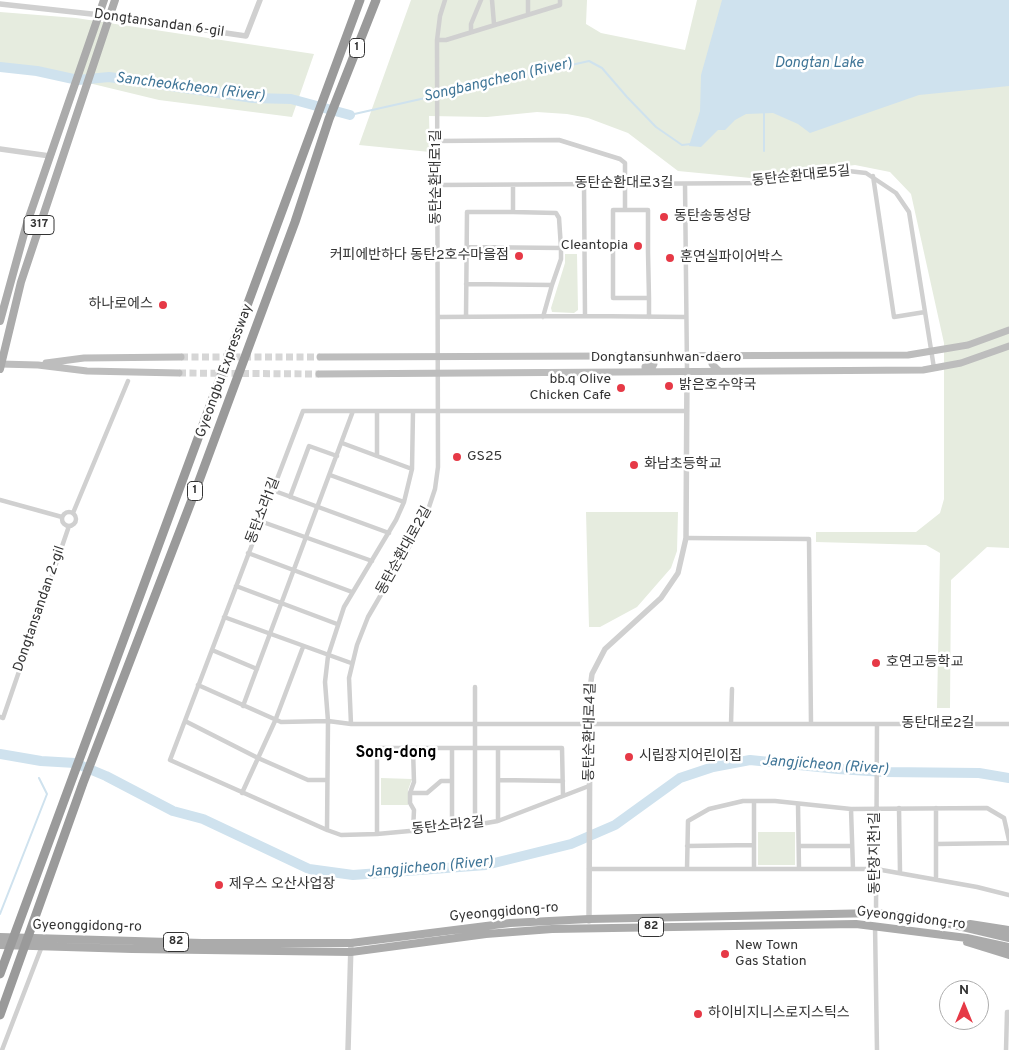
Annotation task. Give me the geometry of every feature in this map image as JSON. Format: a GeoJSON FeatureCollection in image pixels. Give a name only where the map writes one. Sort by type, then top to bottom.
{"type":"FeatureCollection","features":[{"type":"Feature","properties":{"kind":"highway","name":"Gyeongbu Expressway"},"geometry":{"type":"LineString","coordinates":[[0,974],[360,0]]}},
{"type":"Feature","properties":{"kind":"highway","name":"Gyeongbu Expressway"},"geometry":{"type":"LineString","coordinates":[[0,1015],[83,783],[295,222],[338,95],[376,0]]}},
{"type":"Feature","properties":{"kind":"main road","name":"317"},"geometry":{"type":"LineString","coordinates":[[0,321],[27,223],[104,0]]}},
{"type":"Feature","properties":{"kind":"main road","name":"317"},"geometry":{"type":"LineString","coordinates":[[0,366],[21,282],[115,0]]}},
{"type":"Feature","properties":{"kind":"main road","name":"Dongtansunhwan-daero"},"geometry":{"type":"LineString","coordinates":[[320,357],[899,355],[931,352],[968,345],[1009,330]]}},
{"type":"Feature","properties":{"kind":"main road","name":"Dongtansunhwan-daero"},"geometry":{"type":"LineString","coordinates":[[319,374],[934,368],[970,360],[1009,346]]}},
{"type":"Feature","properties":{"kind":"main road"},"geometry":{"type":"LineString","coordinates":[[600,371],[653,366],[654,361],[650,355]]}},
{"type":"Feature","properties":{"kind":"main road"},"geometry":{"type":"LineString","coordinates":[[718,355],[712,364],[718,370]]}},
{"type":"Feature","properties":{"kind":"main road"},"geometry":{"type":"LineString","coordinates":[[0,366],[38,364],[84,358],[181,357]]}},
{"type":"Feature","properties":{"kind":"main road"},"geometry":{"type":"LineString","coordinates":[[38,364],[86,371],[180,373]]}},
{"type":"Feature","properties":{"kind":"main road","name":"Gyeonggidong-ro"},"geometry":{"type":"LineString","coordinates":[[0,937],[202,943],[351,943],[510,923],[589,919],[876,913],[933,920],[1009,938]]}},
{"type":"Feature","properties":{"kind":"main road"},"geometry":{"type":"LineString","coordinates":[[933,920],[1009,930]]}},
{"type":"Feature","properties":{"kind":"main road","name":"Gyeonggidong-ro"},"geometry":{"type":"LineString","coordinates":[[0,945],[351,952],[486,934],[588,928],[875,925],[1009,947]]}},
{"type":"Feature","properties":{"kind":"main road"},"geometry":{"type":"LineString","coordinates":[[951,936],[1009,955]]}},
{"type":"Feature","properties":{"kind":"street","name":"Dongtansandan 6-gil"},"geometry":{"type":"LineString","coordinates":[[3,3],[110,16],[246,36],[260,0]]}},
{"type":"Feature","properties":{"kind":"street","name":"동탄순환대로1길"},"geometry":{"type":"LineString","coordinates":[[438,373],[437,40],[440,16],[445,0]]}},
{"type":"Feature","properties":{"kind":"street"},"geometry":{"type":"LineString","coordinates":[[471,31],[471,24],[481,0]]}},
{"type":"Feature","properties":{"kind":"street"},"geometry":{"type":"LineString","coordinates":[[492,0],[494,24]]}},
{"type":"Feature","properties":{"kind":"street"},"geometry":{"type":"LineString","coordinates":[[528,0],[528,14]]}},
{"type":"Feature","properties":{"kind":"street"},"geometry":{"type":"LineString","coordinates":[[437,40],[446,40],[560,5],[560,0]]}},
{"type":"Feature","properties":{"kind":"street"},"geometry":{"type":"LineString","coordinates":[[437,141],[559,140],[620,159],[625,163],[625,210]]}},
{"type":"Feature","properties":{"kind":"street"},"geometry":{"type":"LineString","coordinates":[[0,149],[50,156]]}},
{"type":"Feature","properties":{"kind":"street","name":"동탄순환대로5길"},"geometry":{"type":"LineString","coordinates":[[685,184],[764,183],[848,171],[858,171],[873,176],[896,193],[909,212],[934,368]]}},
{"type":"Feature","properties":{"kind":"street"},"geometry":{"type":"LineString","coordinates":[[873,176],[894,317],[925,312]]}},
{"type":"Feature","properties":{"kind":"street"},"geometry":{"type":"LineString","coordinates":[[584,184],[585,316]]}},
{"type":"Feature","properties":{"kind":"street","name":"동탄순환대로3길"},"geometry":{"type":"LineString","coordinates":[[437,185],[685,184],[687,370]]}},
{"type":"Feature","properties":{"kind":"street"},"geometry":{"type":"LineString","coordinates":[[513,185],[513,212]]}},
{"type":"Feature","properties":{"kind":"street"},"geometry":{"type":"LineString","coordinates":[[649,298],[613,298],[612,210],[648,210],[649,298],[649,317]]}},
{"type":"Feature","properties":{"kind":"street"},"geometry":{"type":"LineString","coordinates":[[466,317],[467,212],[513,212],[556,213],[559,218],[561,259],[543,317]]}},
{"type":"Feature","properties":{"kind":"street"},"geometry":{"type":"LineString","coordinates":[[466,247],[561,248]]}},
{"type":"Feature","properties":{"kind":"street"},"geometry":{"type":"LineString","coordinates":[[466,284],[552,285]]}},
{"type":"Feature","properties":{"kind":"street"},"geometry":{"type":"LineString","coordinates":[[438,317],[686,317]]}},
{"type":"Feature","properties":{"kind":"street","name":"동탄순환대로4길"},"geometry":{"type":"LineString","coordinates":[[588,928],[590,688],[597,663],[614,638],[660,598],[678,573],[686,538],[687,370]]}},
{"type":"Feature","properties":{"kind":"street","name":"동탄순환대로2길"},"geometry":{"type":"LineString","coordinates":[[351,724],[349,678],[351,664],[368,617],[412,542],[431,504],[438,467],[438,373]]}},
{"type":"Feature","properties":{"kind":"street"},"geometry":{"type":"LineString","coordinates":[[62,517],[64,524],[69,526],[76,521],[73,513],[128,381]]}},
{"type":"Feature","properties":{"kind":"street","name":"동탄소라1길"},"geometry":{"type":"LineString","coordinates":[[327,830],[170,760],[303,411],[687,411]]}},
{"type":"Feature","properties":{"kind":"street"},"geometry":{"type":"LineString","coordinates":[[243,706],[353,411]]}},
{"type":"Feature","properties":{"kind":"street"},"geometry":{"type":"LineString","coordinates":[[377,411],[377,456]]}},
{"type":"Feature","properties":{"kind":"street"},"geometry":{"type":"LineString","coordinates":[[327,830],[328,721],[325,682],[328,656],[337,624],[352,592],[389,533],[404,502],[412,469],[413,411]]}},
{"type":"Feature","properties":{"kind":"street"},"geometry":{"type":"LineString","coordinates":[[342,443],[412,469]]}},
{"type":"Feature","properties":{"kind":"street"},"geometry":{"type":"LineString","coordinates":[[290,497],[310,446],[337,456]]}},
{"type":"Feature","properties":{"kind":"street"},"geometry":{"type":"LineString","coordinates":[[330,475],[404,502]]}},
{"type":"Feature","properties":{"kind":"street"},"geometry":{"type":"LineString","coordinates":[[272,490],[389,533]]}},
{"type":"Feature","properties":{"kind":"street"},"geometry":{"type":"LineString","coordinates":[[0,500],[62,517]]}},
{"type":"Feature","properties":{"kind":"street"},"geometry":{"type":"LineString","coordinates":[[62,517],[67,512],[73,513]]}},
{"type":"Feature","properties":{"kind":"street"},"geometry":{"type":"LineString","coordinates":[[260,520],[372,561]]}},
{"type":"Feature","properties":{"kind":"street","name":"Dongtansandan 2-gil"},"geometry":{"type":"LineString","coordinates":[[0,717],[3,718],[69,526]]}},
{"type":"Feature","properties":{"kind":"street"},"geometry":{"type":"LineString","coordinates":[[686,538],[809,539],[811,724]]}},
{"type":"Feature","properties":{"kind":"street"},"geometry":{"type":"LineString","coordinates":[[248,553],[352,592]]}},
{"type":"Feature","properties":{"kind":"street"},"geometry":{"type":"LineString","coordinates":[[236,586],[337,624]]}},
{"type":"Feature","properties":{"kind":"street"},"geometry":{"type":"LineString","coordinates":[[224,617],[351,664]]}},
{"type":"Feature","properties":{"kind":"street"},"geometry":{"type":"LineString","coordinates":[[242,793],[275,720],[303,647]]}},
{"type":"Feature","properties":{"kind":"street"},"geometry":{"type":"LineString","coordinates":[[212,650],[257,669]]}},
{"type":"Feature","properties":{"kind":"street"},"geometry":{"type":"LineString","coordinates":[[198,686],[275,720],[328,721],[351,724]]}},
{"type":"Feature","properties":{"kind":"street"},"geometry":{"type":"LineString","coordinates":[[475,687],[475,825]]}},
{"type":"Feature","properties":{"kind":"street"},"geometry":{"type":"LineString","coordinates":[[731,724],[732,689]]}},
{"type":"Feature","properties":{"kind":"street"},"geometry":{"type":"LineString","coordinates":[[185,721],[258,758],[308,780],[327,780]]}},
{"type":"Feature","properties":{"kind":"street","name":"동탄대로2길"},"geometry":{"type":"LineString","coordinates":[[351,724],[1009,724]]}},
{"type":"Feature","properties":{"kind":"street","name":"동탄장지천1길"},"geometry":{"type":"LineString","coordinates":[[876,913],[877,724]]}},
{"type":"Feature","properties":{"kind":"street"},"geometry":{"type":"LineString","coordinates":[[377,834],[377,748],[562,748],[563,796]]}},
{"type":"Feature","properties":{"kind":"street"},"geometry":{"type":"LineString","coordinates":[[452,748],[452,827]]}},
{"type":"Feature","properties":{"kind":"street"},"geometry":{"type":"LineString","coordinates":[[498,748],[498,821]]}},
{"type":"Feature","properties":{"kind":"street"},"geometry":{"type":"LineString","coordinates":[[413,749],[414,782],[410,793],[410,804],[414,810],[413,831]]}},
{"type":"Feature","properties":{"kind":"street"},"geometry":{"type":"LineString","coordinates":[[498,780],[563,781]]}},
{"type":"Feature","properties":{"kind":"street"},"geometry":{"type":"LineString","coordinates":[[410,793],[427,793],[441,781],[452,781]]}},
{"type":"Feature","properties":{"kind":"street","name":"동탄소라2길"},"geometry":{"type":"LineString","coordinates":[[327,830],[341,835],[377,834],[475,825],[498,821],[589,786]]}},
{"type":"Feature","properties":{"kind":"street"},"geometry":{"type":"LineString","coordinates":[[754,801],[754,869]]}},
{"type":"Feature","properties":{"kind":"street"},"geometry":{"type":"LineString","coordinates":[[688,869],[688,821],[695,816],[732,803],[754,801],[851,809],[976,807],[996,812],[1004,818],[1007,824],[1009,842],[936,844]]}},
{"type":"Feature","properties":{"kind":"street"},"geometry":{"type":"LineString","coordinates":[[798,804],[799,869]]}},
{"type":"Feature","properties":{"kind":"street"},"geometry":{"type":"LineString","coordinates":[[899,808],[900,872]]}},
{"type":"Feature","properties":{"kind":"street"},"geometry":{"type":"LineString","coordinates":[[936,808],[936,879]]}},
{"type":"Feature","properties":{"kind":"street"},"geometry":{"type":"LineString","coordinates":[[851,809],[853,869]]}},
{"type":"Feature","properties":{"kind":"street"},"geometry":{"type":"LineString","coordinates":[[687,846],[754,845]]}},
{"type":"Feature","properties":{"kind":"street"},"geometry":{"type":"LineString","coordinates":[[798,846],[852,846]]}},
{"type":"Feature","properties":{"kind":"street"},"geometry":{"type":"LineString","coordinates":[[589,869],[876,869],[936,879],[1009,895]]}},
{"type":"Feature","properties":{"kind":"street"},"geometry":{"type":"LineString","coordinates":[[875,925],[877,1050]]}},
{"type":"Feature","properties":{"kind":"street"},"geometry":{"type":"LineString","coordinates":[[348,1050],[351,943]]}},
{"type":"Feature","properties":{"kind":"street"},"geometry":{"type":"LineString","coordinates":[[2,1050],[42,946]]}},
{"type":"Feature","properties":{"kind":"street"},"geometry":{"type":"LineString","coordinates":[[1006,1050],[1006,1012],[1009,1012]]}},
{"type":"Feature","properties":{"kind":"shaded area"},"geometry":{"type":"Polygon","coordinates":[[[411,0],[587,0],[586,24],[601,33],[685,50],[697,0],[1009,0],[1009,548],[987,547],[951,580],[950,708],[937,708],[940,553],[926,545],[816,542],[816,532],[916,532],[940,513],[944,499],[944,343],[911,194],[890,172],[855,165],[751,178],[678,171],[628,133],[588,118],[567,114],[537,112],[487,117],[429,116],[430,152],[359,145],[411,0]]]}},
{"type":"Feature","properties":{"kind":"shaded area"},"geometry":{"type":"Polygon","coordinates":[[[0,12],[76,18],[314,54],[292,117],[159,100],[68,78],[0,67],[0,12]]]}},
{"type":"Feature","properties":{"kind":"shaded area"},"geometry":{"type":"Polygon","coordinates":[[[565,254],[577,254],[578,310],[574,313],[552,312],[551,308],[565,263],[565,254]]]}},
{"type":"Feature","properties":{"kind":"shaded area"},"geometry":{"type":"Polygon","coordinates":[[[586,512],[678,512],[677,551],[671,568],[637,607],[600,627],[589,627],[586,512]]]}},
{"type":"Feature","properties":{"kind":"shaded area"},"geometry":{"type":"Polygon","coordinates":[[[381,778],[412,779],[408,790],[408,805],[381,805],[381,778]]]}},
{"type":"Feature","properties":{"kind":"shaded area"},"geometry":{"type":"Polygon","coordinates":[[[758,832],[795,832],[795,865],[758,865],[758,832]]]}},
{"type":"Feature","properties":{"kind":"water","name":"Dongtan Lake"},"geometry":{"type":"Polygon","coordinates":[[[722,0],[1009,0],[1009,86],[919,95],[810,133],[798,124],[773,113],[746,114],[735,120],[725,130],[718,130],[701,147],[689,146],[700,111],[701,75],[722,0]]]}},
{"type":"Feature","properties":{"kind":"waterway","name":"Songbangcheon (River)"},"geometry":{"type":"LineString","coordinates":[[350,115],[589,61],[602,68],[656,127],[682,145],[691,144]]}},
{"type":"Feature","properties":{"kind":"waterway","name":"Sancheokcheon (River)"},"geometry":{"type":"LineString","coordinates":[[0,67],[37,71],[78,80],[109,77],[253,98],[291,99],[350,115]]}},
{"type":"Feature","properties":{"kind":"waterway"},"geometry":{"type":"LineString","coordinates":[[764,113],[764,151]]}},
{"type":"Feature","properties":{"kind":"waterway","name":"Jangjicheon (River)"},"geometry":{"type":"LineString","coordinates":[[0,754],[41,761],[75,763],[106,776],[173,811],[203,819],[309,869],[353,875],[486,865],[571,844],[615,825],[680,778],[713,767],[750,760],[884,772],[979,773],[1009,778]]}},
{"type":"Feature","properties":{"kind":"waterway"},"geometry":{"type":"LineString","coordinates":[[0,914],[47,794],[39,778]]}},
{"type":"Feature","properties":{"kind":"tunnel"},"geometry":{"type":"LineString","coordinates":[[181,357],[320,357]]}},
{"type":"Feature","properties":{"kind":"tunnel"},"geometry":{"type":"LineString","coordinates":[[179,373],[319,374]]}},
{"type":"Feature","properties":{"kind":"place","name":"동탄송동성당"},"geometry":{"type":"Point","coordinates":[664,217]}},
{"type":"Feature","properties":{"kind":"place","name":"Cleantopia"},"geometry":{"type":"Point","coordinates":[638,246]}},
{"type":"Feature","properties":{"kind":"place","name":"커피에반하다 동탄2호수마을점"},"geometry":{"type":"Point","coordinates":[519,256]}},
{"type":"Feature","properties":{"kind":"place","name":"훈연실파이어박스"},"geometry":{"type":"Point","coordinates":[670,258]}},
{"type":"Feature","properties":{"kind":"place","name":"하나로에스"},"geometry":{"type":"Point","coordinates":[163,305]}},
{"type":"Feature","properties":{"kind":"place","name":"밝은호수약국"},"geometry":{"type":"Point","coordinates":[669,386]}},
{"type":"Feature","properties":{"kind":"place","name":"bb.q Olive Chicken Cafe"},"geometry":{"type":"Point","coordinates":[621,388]}},
{"type":"Feature","properties":{"kind":"place","name":"GS25"},"geometry":{"type":"Point","coordinates":[457,457]}},
{"type":"Feature","properties":{"kind":"place","name":"화남초등학교"},"geometry":{"type":"Point","coordinates":[634,465]}},
{"type":"Feature","properties":{"kind":"place","name":"호연고등학교"},"geometry":{"type":"Point","coordinates":[876,663]}},
{"type":"Feature","properties":{"kind":"place","name":"시립장지어린이집"},"geometry":{"type":"Point","coordinates":[629,757]}},
{"type":"Feature","properties":{"kind":"place","name":"제우스 오산사업장"},"geometry":{"type":"Point","coordinates":[219,885]}},
{"type":"Feature","properties":{"kind":"place","name":"New Town Gas Station"},"geometry":{"type":"Point","coordinates":[725,954]}},
{"type":"Feature","properties":{"kind":"place","name":"하이비지니스로지스틱스"},"geometry":{"type":"Point","coordinates":[698,1014]}},
{"type":"Feature","properties":{"kind":"district","name":"Song-dong"},"geometry":{"type":"Point","coordinates":[396,754]}}]}
